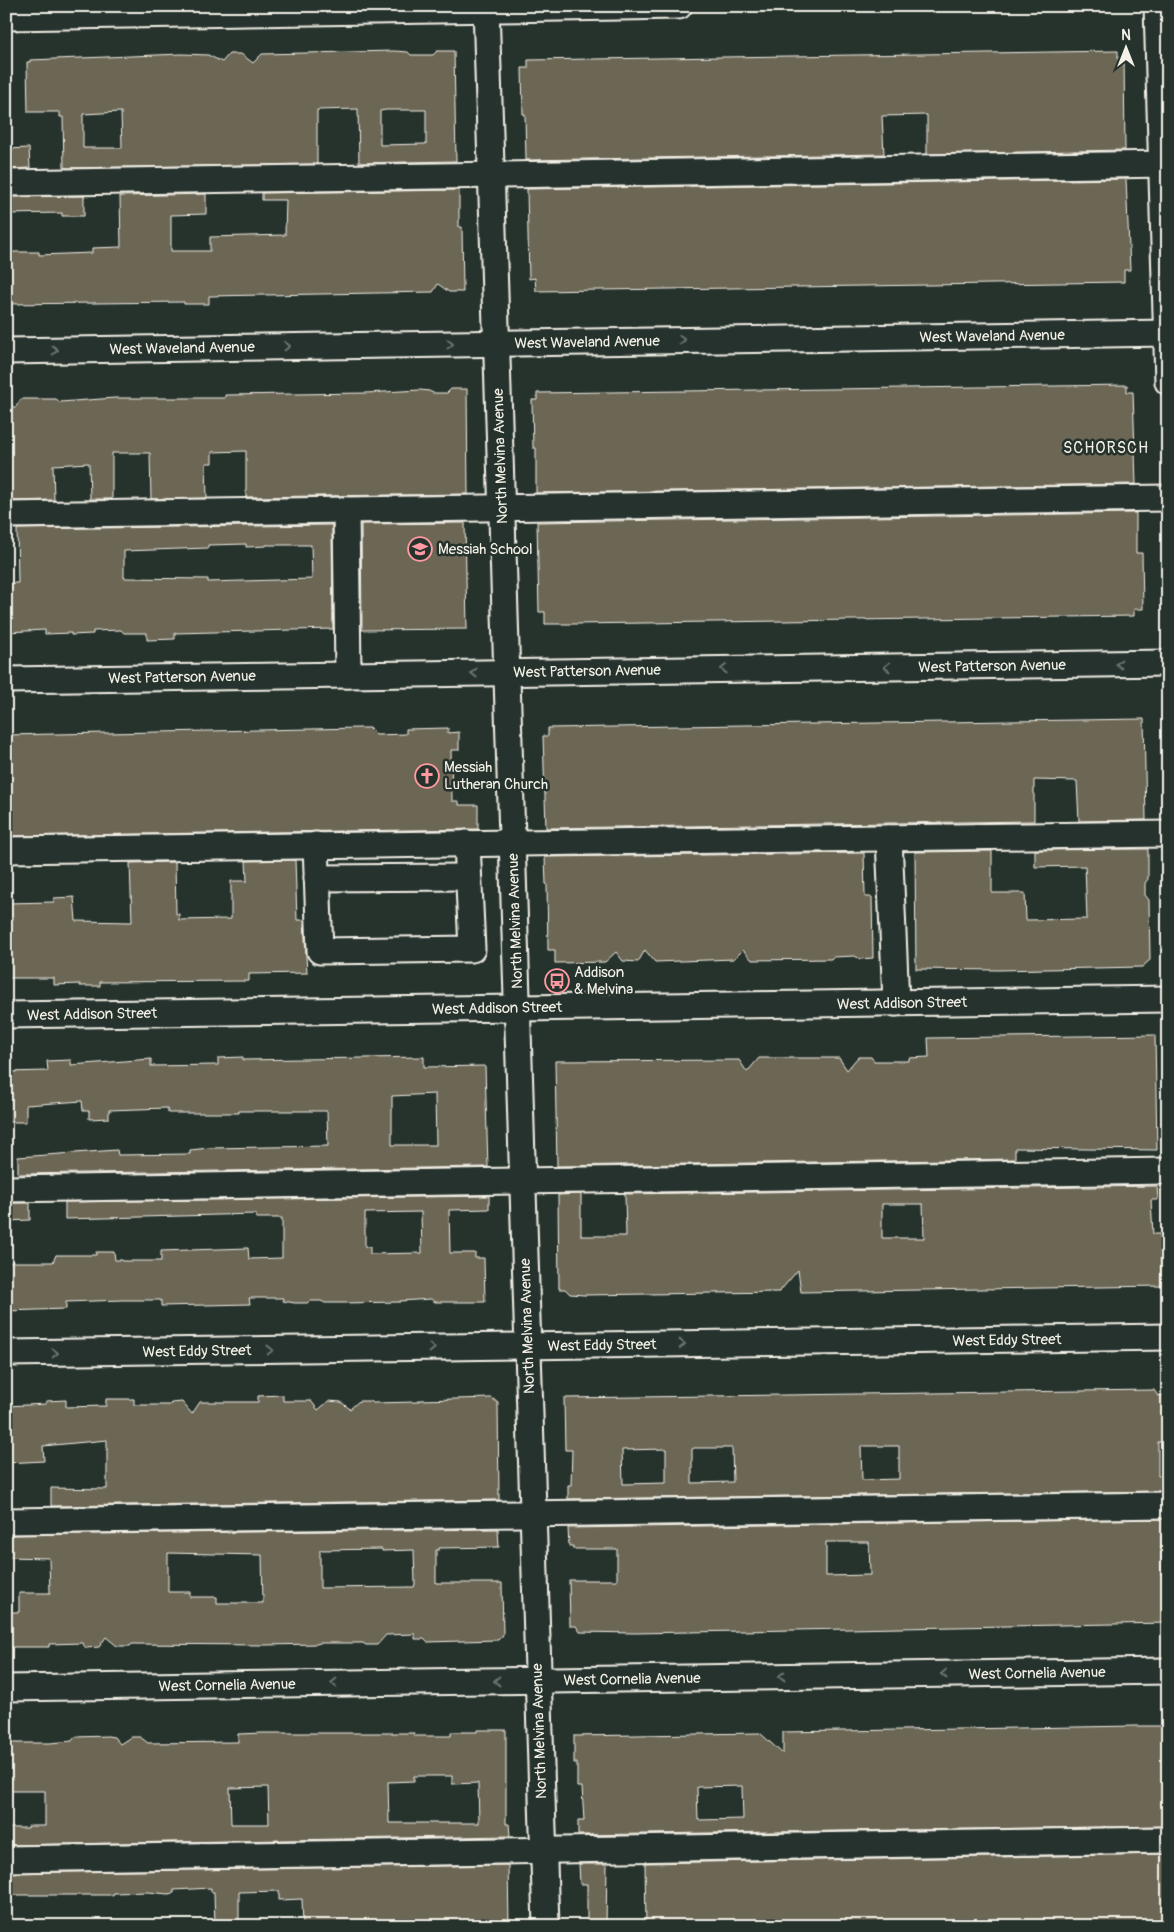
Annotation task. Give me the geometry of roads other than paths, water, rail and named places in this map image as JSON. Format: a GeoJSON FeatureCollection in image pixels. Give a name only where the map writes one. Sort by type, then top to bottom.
{"type":"FeatureCollection","features":[{"type":"Feature","properties":{"kind":"street"},"geometry":{"type":"LineString","coordinates":[[6,17],[679,6]]}},
{"type":"Feature","properties":{"kind":"street"},"geometry":{"type":"LineString","coordinates":[[1157,6],[1165,164],[1168,382]]}},
{"type":"Feature","properties":{"kind":"street","name":"North Melvina Avenue"},"geometry":{"type":"LineString","coordinates":[[486,8],[546,1926]]}},
{"type":"Feature","properties":{"kind":"street"},"geometry":{"type":"LineString","coordinates":[[6,183],[1165,164]]}},
{"type":"Feature","properties":{"kind":"street","name":"West Waveland Avenue"},"geometry":{"type":"LineString","coordinates":[[6,351],[1167,333]]}},
{"type":"Feature","properties":{"kind":"street"},"geometry":{"type":"LineString","coordinates":[[6,515],[1168,498]]}},
{"type":"Feature","properties":{"kind":"street"},"geometry":{"type":"LineString","coordinates":[[346,510],[348,675]]}},
{"type":"Feature","properties":{"kind":"street","name":"West Patterson Avenue"},"geometry":{"type":"LineString","coordinates":[[6,680],[1168,663]]}},
{"type":"Feature","properties":{"kind":"street"},"geometry":{"type":"LineString","coordinates":[[6,850],[1168,834]]}},
{"type":"Feature","properties":{"kind":"street"},"geometry":{"type":"LineString","coordinates":[[889,838],[896,1003]]}},
{"type":"Feature","properties":{"kind":"street"},"geometry":{"type":"LineString","coordinates":[[316,845],[320,952],[472,949],[467,843]]}},
{"type":"Feature","properties":{"kind":"street"},"geometry":{"type":"LineString","coordinates":[[317,878],[468,877]]}},
{"type":"Feature","properties":{"kind":"street","name":"West Addison Street"},"geometry":{"type":"LineString","coordinates":[[6,1015],[1168,1000]]}},
{"type":"Feature","properties":{"kind":"street"},"geometry":{"type":"LineString","coordinates":[[6,1189],[1168,1170]]}},
{"type":"Feature","properties":{"kind":"street","name":"West Eddy Street"},"geometry":{"type":"LineString","coordinates":[[6,1353],[1168,1337]]}},
{"type":"Feature","properties":{"kind":"street"},"geometry":{"type":"LineString","coordinates":[[6,1521],[1168,1505]]}},
{"type":"Feature","properties":{"kind":"street","name":"West Cornelia Avenue"},"geometry":{"type":"LineString","coordinates":[[6,1688],[1168,1671]]}},
{"type":"Feature","properties":{"kind":"street"},"geometry":{"type":"LineString","coordinates":[[6,1859],[1168,1840]]}},
{"type":"Feature","properties":{"kind":"place","name":"Messiah School"},"geometry":{"type":"Point","coordinates":[420,549]}},
{"type":"Feature","properties":{"kind":"place","name":"Messiah Lutheran Church"},"geometry":{"type":"Point","coordinates":[427,776]}},
{"type":"Feature","properties":{"kind":"place","name":"Addison & Melvina"},"geometry":{"type":"Point","coordinates":[557,981]}},
{"type":"Feature","properties":{"kind":"district","name":"SCHORSCH"},"geometry":{"type":"Point","coordinates":[1106,447]}}]}
